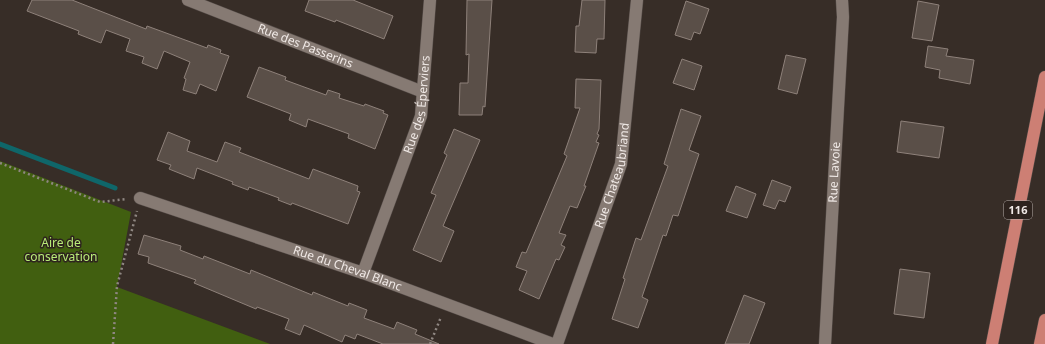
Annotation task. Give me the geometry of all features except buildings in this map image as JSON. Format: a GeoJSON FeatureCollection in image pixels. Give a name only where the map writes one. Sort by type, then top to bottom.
{"type":"FeatureCollection","features":[{"type":"Feature","properties":{"kind":"main road","name":"116"},"geometry":{"type":"LineString","coordinates":[[992,344],[1045,77]]}},
{"type":"Feature","properties":{"kind":"main road"},"geometry":{"type":"LineString","coordinates":[[1040,344],[1045,320]]}},
{"type":"Feature","properties":{"kind":"street","name":"Rue des Passerins"},"geometry":{"type":"LineString","coordinates":[[188,0],[423,92]]}},
{"type":"Feature","properties":{"kind":"street","name":"Rue des Éperviers"},"geometry":{"type":"LineString","coordinates":[[363,273],[421,116],[430,0]]}},
{"type":"Feature","properties":{"kind":"street","name":"Rue Chateaubriand"},"geometry":{"type":"LineString","coordinates":[[557,344],[621,164],[636,0]]}},
{"type":"Feature","properties":{"kind":"street","name":"Rue Lavoie"},"geometry":{"type":"LineString","coordinates":[[825,344],[843,17],[842,0]]}},
{"type":"Feature","properties":{"kind":"street","name":"Rue du Cheval Blanc"},"geometry":{"type":"LineString","coordinates":[[140,198],[363,273],[553,344]]}},
{"type":"Feature","properties":{"kind":"path"},"geometry":{"type":"LineString","coordinates":[[0,163],[100,202],[140,198],[117,286],[113,344]]}},
{"type":"Feature","properties":{"kind":"path"},"geometry":{"type":"LineString","coordinates":[[430,344],[446,305]]}},
{"type":"Feature","properties":{"kind":"green space","name":"Aire de conservation"},"geometry":{"type":"Polygon","coordinates":[[[0,161],[131,212],[117,287],[270,344],[0,344],[0,161]]]}},
{"type":"Feature","properties":{"kind":"waterway"},"geometry":{"type":"LineString","coordinates":[[0,144],[115,188]]}}]}
